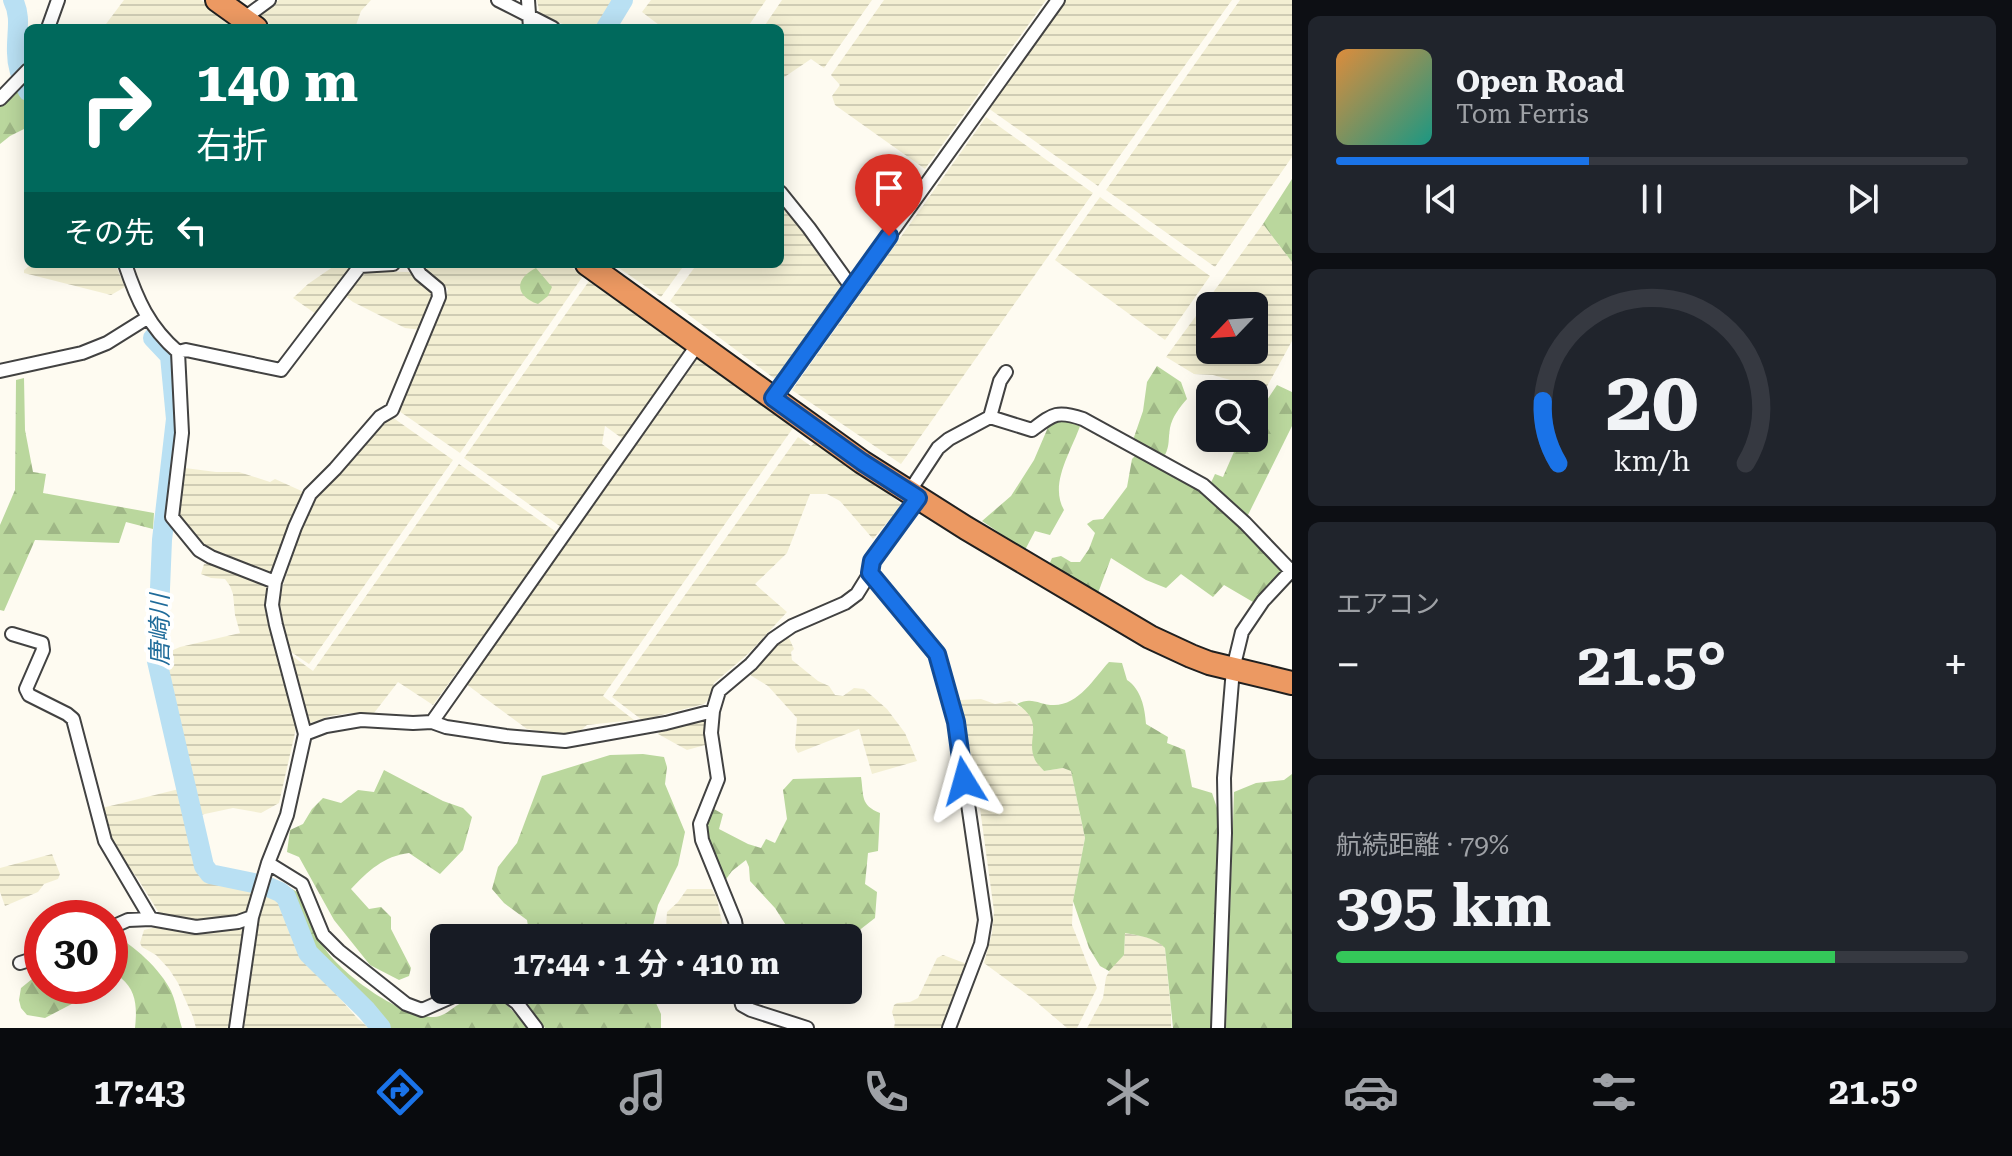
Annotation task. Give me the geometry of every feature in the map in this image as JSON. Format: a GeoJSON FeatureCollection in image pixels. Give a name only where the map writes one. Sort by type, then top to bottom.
{"type":"FeatureCollection","features":[{"type":"Feature","properties":{"kind":"highway"},"geometry":{"type":"LineString","coordinates":[[217,0],[249,23]]}},
{"type":"Feature","properties":{"kind":"highway"},"geometry":{"type":"LineString","coordinates":[[593,268],[862,462],[1150,637],[1191,656],[1292,683]]}},
{"type":"Feature","properties":{"kind":"street"},"geometry":{"type":"LineString","coordinates":[[49,24],[58,0]]}},
{"type":"Feature","properties":{"kind":"street"},"geometry":{"type":"LineString","coordinates":[[249,23],[269,0]]}},
{"type":"Feature","properties":{"kind":"street"},"geometry":{"type":"LineString","coordinates":[[498,0],[530,23]]}},
{"type":"Feature","properties":{"kind":"street"},"geometry":{"type":"LineString","coordinates":[[528,0],[530,23]]}},
{"type":"Feature","properties":{"kind":"street"},"geometry":{"type":"LineString","coordinates":[[773,398],[1058,0]]}},
{"type":"Feature","properties":{"kind":"street"},"geometry":{"type":"LineString","coordinates":[[0,99],[24,74]]}},
{"type":"Feature","properties":{"kind":"street"},"geometry":{"type":"LineString","coordinates":[[784,197],[852,288]]}},
{"type":"Feature","properties":{"kind":"street"},"geometry":{"type":"LineString","coordinates":[[127,268],[147,318],[178,352],[182,433],[172,517],[199,550],[275,582]]}},
{"type":"Feature","properties":{"kind":"street"},"geometry":{"type":"LineString","coordinates":[[178,352],[186,350],[281,370],[358,268]]}},
{"type":"Feature","properties":{"kind":"street"},"geometry":{"type":"LineString","coordinates":[[236,1028],[252,917],[287,815],[305,734],[272,605],[275,582],[310,494],[380,417],[392,410],[439,297],[438,289],[416,268]]}},
{"type":"Feature","properties":{"kind":"street"},"geometry":{"type":"LineString","coordinates":[[0,371],[82,353],[107,343],[147,318]]}},
{"type":"Feature","properties":{"kind":"street"},"geometry":{"type":"LineString","coordinates":[[432,722],[698,344]]}},
{"type":"Feature","properties":{"kind":"street"},"geometry":{"type":"LineString","coordinates":[[990,417],[1000,381],[1006,372]]}},
{"type":"Feature","properties":{"kind":"street"},"geometry":{"type":"LineString","coordinates":[[736,924],[702,840],[700,824],[718,779],[711,733],[719,691],[751,664],[773,639],[792,626],[845,603],[857,594],[870,573],[872,561],[938,448],[949,439],[990,417],[1032,430],[1048,418],[1065,412],[1203,485],[1292,570],[1263,601],[1242,632],[1233,669],[1224,778],[1218,1028]]}},
{"type":"Feature","properties":{"kind":"street"},"geometry":{"type":"LineString","coordinates":[[870,573],[937,654],[956,722],[985,920],[981,944],[949,1028]]}},
{"type":"Feature","properties":{"kind":"street"},"geometry":{"type":"LineString","coordinates":[[12,634],[42,643],[43,650],[26,689],[29,695],[73,719],[105,841],[151,919]]}},
{"type":"Feature","properties":{"kind":"street"},"geometry":{"type":"LineString","coordinates":[[305,734],[326,726],[361,720],[432,722],[506,736],[565,741],[666,723],[713,711]]}},
{"type":"Feature","properties":{"kind":"street"},"geometry":{"type":"LineString","coordinates":[[268,863],[302,884],[323,935],[339,951],[406,1004],[422,1010],[436,1004]]}},
{"type":"Feature","properties":{"kind":"street"},"geometry":{"type":"LineString","coordinates":[[128,920],[151,919],[196,927],[238,922],[252,917]]}},
{"type":"Feature","properties":{"kind":"street"},"geometry":{"type":"LineString","coordinates":[[20,963],[24,962]]}},
{"type":"Feature","properties":{"kind":"street"},"geometry":{"type":"LineString","coordinates":[[518,1004],[536,1028]]}},
{"type":"Feature","properties":{"kind":"street"},"geometry":{"type":"LineString","coordinates":[[742,1004],[751,1010],[807,1028]]}},
{"type":"Feature","properties":{"kind":"shaded area"},"geometry":{"type":"Polygon","coordinates":[[[124,0],[201,0],[234,24],[106,24],[124,0]]]}},
{"type":"Feature","properties":{"kind":"shaded area"},"geometry":{"type":"Polygon","coordinates":[[[279,0],[371,0],[361,11],[356,24],[270,24],[257,15],[279,0]]]}},
{"type":"Feature","properties":{"kind":"shaded area"},"geometry":{"type":"Polygon","coordinates":[[[537,0],[617,0],[602,24],[563,24],[540,15],[537,0]]]}},
{"type":"Feature","properties":{"kind":"shaded area"},"geometry":{"type":"Polygon","coordinates":[[[651,0],[766,0],[750,24],[658,24],[642,12],[651,0]]]}},
{"type":"Feature","properties":{"kind":"shaded area"},"geometry":{"type":"Polygon","coordinates":[[[782,0],[872,0],[824,68],[811,59],[784,77],[784,24],[766,24],[782,0]]]}},
{"type":"Feature","properties":{"kind":"shaded area"},"geometry":{"type":"Polygon","coordinates":[[[884,0],[1046,0],[925,169],[835,105],[832,96],[840,85],[831,75],[884,0]]]}},
{"type":"Feature","properties":{"kind":"shaded area"},"geometry":{"type":"Polygon","coordinates":[[[1066,0],[1232,0],[1098,186],[988,108],[1066,0]]]}},
{"type":"Feature","properties":{"kind":"shaded area"},"geometry":{"type":"Polygon","coordinates":[[[1240,0],[1292,0],[1292,157],[1215,267],[1106,190],[1240,0]]]}},
{"type":"Feature","properties":{"kind":"shaded area"},"geometry":{"type":"Polygon","coordinates":[[[986,117],[1093,193],[901,464],[792,390],[986,117]]]}},
{"type":"Feature","properties":{"kind":"shaded area"},"geometry":{"type":"Polygon","coordinates":[[[1100,197],[1210,276],[1165,340],[1055,260],[1100,197]]]}},
{"type":"Feature","properties":{"kind":"shaded area"},"geometry":{"type":"Polygon","coordinates":[[[784,208],[841,287],[775,379],[670,301],[694,268],[784,268],[784,208]]]}},
{"type":"Feature","properties":{"kind":"shaded area"},"geometry":{"type":"Polygon","coordinates":[[[1263,224],[1292,262],[1292,341],[1268,385],[1268,380],[1230,380],[1194,374],[1166,357],[1196,316],[1196,364],[1268,364],[1268,292],[1213,292],[1263,224]]]}},
{"type":"Feature","properties":{"kind":"shaded area"},"geometry":{"type":"Polygon","coordinates":[[[117,268],[125,287],[111,295],[24,273],[24,270],[117,268]]]}},
{"type":"Feature","properties":{"kind":"shaded area"},"geometry":{"type":"Polygon","coordinates":[[[331,268],[352,268],[316,314],[293,298],[331,268]]]}},
{"type":"Feature","properties":{"kind":"shaded area"},"geometry":{"type":"Polygon","coordinates":[[[572,268],[583,276],[460,453],[399,411],[448,289],[425,270],[572,268]]]}},
{"type":"Feature","properties":{"kind":"shaded area"},"geometry":{"type":"Polygon","coordinates":[[[619,268],[682,268],[661,297],[619,268]]]}},
{"type":"Feature","properties":{"kind":"shaded area"},"geometry":{"type":"Polygon","coordinates":[[[367,271],[409,272],[428,286],[433,295],[432,303],[421,330],[405,328],[345,296],[367,271]]]}},
{"type":"Feature","properties":{"kind":"shaded area"},"geometry":{"type":"Polygon","coordinates":[[[589,281],[686,348],[623,439],[605,426],[602,444],[614,453],[561,527],[464,458],[589,281]]]}},
{"type":"Feature","properties":{"kind":"shaded area"},"geometry":{"type":"Polygon","coordinates":[[[698,358],[793,428],[603,696],[634,720],[587,725],[581,730],[560,734],[527,729],[466,684],[698,358]]]}},
{"type":"Feature","properties":{"kind":"shaded area"},"geometry":{"type":"Polygon","coordinates":[[[392,417],[453,460],[309,664],[288,650],[278,600],[303,525],[315,498],[353,459],[383,420],[392,417]]]}},
{"type":"Feature","properties":{"kind":"shaded area"},"geometry":{"type":"Polygon","coordinates":[[[798,437],[811,446],[817,441],[901,504],[873,539],[840,501],[827,494],[810,494],[787,553],[755,584],[787,612],[749,653],[714,683],[710,698],[704,704],[642,720],[612,697],[798,437]]]}},
{"type":"Feature","properties":{"kind":"shaded area"},"geometry":{"type":"Polygon","coordinates":[[[459,464],[558,533],[433,705],[398,682],[374,713],[330,716],[310,723],[291,655],[313,671],[459,464]]]}},
{"type":"Feature","properties":{"kind":"shaded area"},"geometry":{"type":"Polygon","coordinates":[[[185,468],[239,472],[270,482],[275,479],[306,493],[273,573],[201,544],[179,516],[178,504],[185,468]]]}},
{"type":"Feature","properties":{"kind":"shaded area"},"geometry":{"type":"Polygon","coordinates":[[[211,561],[264,583],[268,588],[266,604],[297,724],[279,803],[261,813],[233,808],[200,815],[167,671],[173,650],[240,633],[230,586],[225,579],[201,574],[204,564],[211,561]]]}},
{"type":"Feature","properties":{"kind":"shaded area"},"geometry":{"type":"Polygon","coordinates":[[[789,638],[794,649],[791,652],[792,660],[829,686],[835,695],[843,696],[854,688],[864,689],[887,709],[905,733],[917,761],[872,774],[859,729],[798,753],[795,748],[797,718],[768,686],[750,675],[777,643],[789,638]]]}},
{"type":"Feature","properties":{"kind":"shaded area"},"geometry":{"type":"Polygon","coordinates":[[[981,699],[995,704],[1010,701],[1026,710],[1033,721],[1034,758],[1044,771],[1063,768],[1071,771],[1085,838],[1073,901],[1072,925],[1097,988],[1077,1028],[1067,1028],[984,963],[994,911],[978,794],[960,700],[981,699]]]}},
{"type":"Feature","properties":{"kind":"shaded area"},"geometry":{"type":"Polygon","coordinates":[[[704,722],[705,745],[687,750],[658,734],[662,728],[704,722]]]}},
{"type":"Feature","properties":{"kind":"shaded area"},"geometry":{"type":"Polygon","coordinates":[[[179,789],[198,868],[204,876],[256,888],[246,913],[241,916],[204,921],[159,913],[111,839],[102,808],[179,789]]]}},
{"type":"Feature","properties":{"kind":"shaded area"},"geometry":{"type":"Polygon","coordinates":[[[52,854],[60,874],[58,879],[44,884],[38,892],[5,906],[0,892],[0,868],[52,854]]]}},
{"type":"Feature","properties":{"kind":"shaded area"},"geometry":{"type":"Polygon","coordinates":[[[687,889],[712,889],[722,924],[666,924],[667,912],[687,889]]]}},
{"type":"Feature","properties":{"kind":"shaded area"},"geometry":{"type":"Polygon","coordinates":[[[269,893],[284,903],[301,954],[369,1028],[244,1028],[257,923],[264,894],[269,893]]]}},
{"type":"Feature","properties":{"kind":"shaded area"},"geometry":{"type":"Polygon","coordinates":[[[160,926],[198,934],[243,929],[231,1028],[196,1028],[169,969],[140,943],[144,930],[160,926]]]}},
{"type":"Feature","properties":{"kind":"shaded area"},"geometry":{"type":"Polygon","coordinates":[[[1125,933],[1146,937],[1165,948],[1171,1028],[1087,1028],[1103,998],[1106,977],[1124,955],[1125,933]]]}},
{"type":"Feature","properties":{"kind":"shaded area"},"geometry":{"type":"Polygon","coordinates":[[[943,955],[967,964],[944,1028],[894,1028],[894,1005],[918,998],[937,958],[943,955]]]}},
{"type":"Feature","properties":{"kind":"green space"},"geometry":{"type":"Polygon","coordinates":[[[24,80],[24,129],[0,144],[0,106],[24,80]]]}},
{"type":"Feature","properties":{"kind":"green space"},"geometry":{"type":"Polygon","coordinates":[[[1292,179],[1292,262],[1263,224],[1292,179]]]}},
{"type":"Feature","properties":{"kind":"green space"},"geometry":{"type":"Polygon","coordinates":[[[536,268],[552,287],[548,296],[538,304],[525,297],[520,287],[524,277],[536,268]]]}},
{"type":"Feature","properties":{"kind":"green space"},"geometry":{"type":"Polygon","coordinates":[[[1157,366],[1181,382],[1187,399],[1173,420],[1165,455],[1133,440],[1143,411],[1147,382],[1157,366]]]}},
{"type":"Feature","properties":{"kind":"green space"},"geometry":{"type":"Polygon","coordinates":[[[24,378],[25,430],[33,472],[46,474],[43,493],[154,513],[153,529],[126,522],[119,543],[35,540],[4,611],[0,610],[0,525],[15,490],[16,380],[24,378]]]}},
{"type":"Feature","properties":{"kind":"green space"},"geometry":{"type":"Polygon","coordinates":[[[1277,385],[1292,392],[1292,426],[1247,517],[1209,487],[1215,474],[1223,477],[1234,452],[1268,452],[1268,398],[1277,385]]]}},
{"type":"Feature","properties":{"kind":"green space"},"geometry":{"type":"Polygon","coordinates":[[[1061,420],[1080,426],[1060,479],[1060,500],[1064,510],[1050,535],[1035,531],[1025,550],[982,521],[1011,496],[1034,460],[1049,425],[1061,420]]]}},
{"type":"Feature","properties":{"kind":"green space"},"geometry":{"type":"Polygon","coordinates":[[[1136,455],[1203,491],[1235,519],[1283,571],[1253,602],[1224,585],[1213,597],[1181,574],[1166,588],[1146,580],[1111,558],[1098,593],[1049,565],[1052,558],[1061,556],[1071,562],[1080,562],[1095,533],[1087,524],[1103,519],[1127,487],[1132,459],[1136,455]]]}},
{"type":"Feature","properties":{"kind":"green space"},"geometry":{"type":"Polygon","coordinates":[[[1109,662],[1122,663],[1127,680],[1136,688],[1141,699],[1146,724],[1168,737],[1167,743],[1185,750],[1192,787],[1212,793],[1219,814],[1211,1028],[1173,1028],[1165,948],[1161,944],[1125,933],[1124,955],[1109,971],[1100,966],[1089,948],[1073,901],[1085,838],[1071,771],[1063,768],[1044,771],[1037,763],[1033,752],[1031,718],[1017,704],[1031,701],[1054,705],[1071,701],[1109,662]]]}},
{"type":"Feature","properties":{"kind":"green space"},"geometry":{"type":"Polygon","coordinates":[[[610,755],[664,757],[667,767],[665,784],[685,832],[678,865],[658,905],[653,924],[528,924],[492,889],[498,867],[517,843],[542,776],[610,755]]]}},
{"type":"Feature","properties":{"kind":"green space"},"geometry":{"type":"Polygon","coordinates":[[[384,770],[463,808],[472,817],[463,850],[440,874],[409,853],[377,865],[351,889],[369,909],[381,907],[391,917],[391,929],[411,968],[409,976],[399,980],[370,965],[334,920],[299,857],[287,852],[290,830],[303,824],[323,798],[341,803],[358,790],[374,792],[384,770]]]}},
{"type":"Feature","properties":{"kind":"green space"},"geometry":{"type":"Polygon","coordinates":[[[1292,774],[1292,1028],[1226,1028],[1234,792],[1256,783],[1284,780],[1292,774]]]}},
{"type":"Feature","properties":{"kind":"green space"},"geometry":{"type":"Polygon","coordinates":[[[861,777],[866,803],[880,813],[878,851],[868,853],[865,884],[877,892],[875,918],[862,928],[862,924],[785,924],[750,881],[746,860],[724,882],[707,837],[706,828],[712,808],[723,814],[719,829],[761,848],[766,839],[775,843],[787,819],[783,790],[793,779],[861,777]]]}},
{"type":"Feature","properties":{"kind":"green space"},"geometry":{"type":"Polygon","coordinates":[[[292,889],[299,893],[317,936],[334,960],[390,1003],[434,1017],[460,1004],[505,1004],[527,1028],[384,1028],[313,954],[289,892],[292,889]]]}},
{"type":"Feature","properties":{"kind":"green space"},"geometry":{"type":"Polygon","coordinates":[[[128,944],[161,975],[173,995],[182,1028],[135,1028],[136,1007],[130,989],[128,944]]]}},
{"type":"Feature","properties":{"kind":"green space"},"geometry":{"type":"Polygon","coordinates":[[[24,986],[24,1004],[72,1004],[45,1018],[27,1015],[19,1000],[24,986]]]}},
{"type":"Feature","properties":{"kind":"green space"},"geometry":{"type":"Polygon","coordinates":[[[527,1004],[656,1004],[661,1014],[661,1028],[545,1028],[527,1004]]]}},
{"type":"Feature","properties":{"kind":"waterway","name":"唐崎川"},"geometry":{"type":"LineString","coordinates":[[13,0],[18,19],[18,63],[24,83]]}},
{"type":"Feature","properties":{"kind":"waterway"},"geometry":{"type":"LineString","coordinates":[[608,24],[623,0]]}},
{"type":"Feature","properties":{"kind":"waterway","name":"唐崎川"},"geometry":{"type":"LineString","coordinates":[[153,338],[170,356],[176,419],[162,540],[157,661],[204,866],[210,874],[258,884]]}},
{"type":"Feature","properties":{"kind":"waterway","name":"唐崎川"},"geometry":{"type":"LineString","coordinates":[[266,886],[286,897],[308,953],[381,1028]]}},
{"type":"Feature","properties":{"kind":"route"},"geometry":{"type":"LineString","coordinates":[[889,236],[773,398],[918,498],[872,561],[870,573],[937,654],[956,722],[964,781]]}}]}
